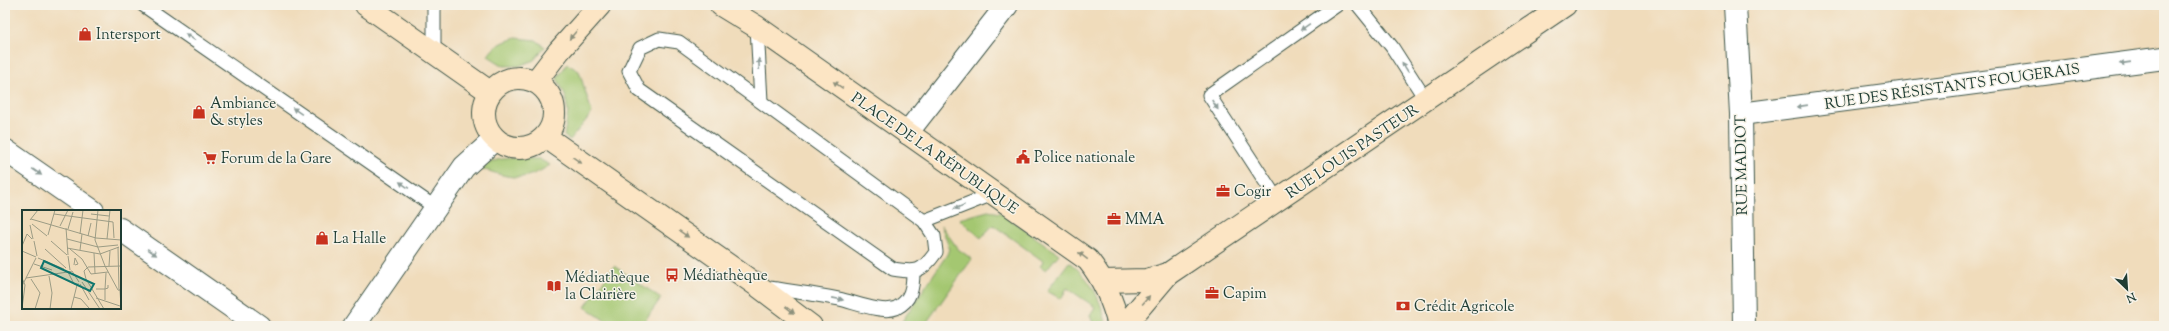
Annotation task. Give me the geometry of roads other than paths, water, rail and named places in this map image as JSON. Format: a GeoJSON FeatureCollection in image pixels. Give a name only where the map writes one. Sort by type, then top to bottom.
{"type":"FeatureCollection","features":[{"type":"Feature","properties":{"kind":"main road"},"geometry":{"type":"LineString","coordinates":[[366,5],[490,92]]}},
{"type":"Feature","properties":{"kind":"main road"},"geometry":{"type":"LineString","coordinates":[[536,81],[599,5]]}},
{"type":"Feature","properties":{"kind":"main road","name":"PLACE DE LA RÉPUBLIQUE"},"geometry":{"type":"LineString","coordinates":[[721,5],[757,27],[1088,260],[1103,281],[1113,301],[1119,326]]}},
{"type":"Feature","properties":{"kind":"main road","name":"RUE LOUIS PASTEUR"},"geometry":{"type":"LineString","coordinates":[[1124,326],[1168,274],[1278,201],[1565,5]]}},
{"type":"Feature","properties":{"kind":"main road"},"geometry":{"type":"LineString","coordinates":[[511,78],[528,78],[536,81],[545,88],[551,96],[555,118],[552,128],[546,137],[537,144],[526,148],[515,148],[504,145],[495,139],[489,132],[484,116],[486,100],[490,92],[511,78]]}},
{"type":"Feature","properties":{"kind":"main road"},"geometry":{"type":"LineString","coordinates":[[546,137],[758,286],[811,326]]}},
{"type":"Feature","properties":{"kind":"main road","name":"RUE LOUIS PASTEUR"},"geometry":{"type":"LineString","coordinates":[[1103,281],[1146,280],[1168,274]]}},
{"type":"Feature","properties":{"kind":"street"},"geometry":{"type":"LineString","coordinates":[[907,133],[1007,5]]}},
{"type":"Feature","properties":{"kind":"street","name":"RUE MADIOT"},"geometry":{"type":"LineString","coordinates":[[1735,5],[1741,114],[1744,326]]}},
{"type":"Feature","properties":{"kind":"street","name":"RUE DES RÉSISTANTS FOUGERAIS"},"geometry":{"type":"LineString","coordinates":[[1741,114],[2164,58]]}},
{"type":"Feature","properties":{"kind":"street"},"geometry":{"type":"LineString","coordinates":[[354,326],[464,167],[495,139]]}},
{"type":"Feature","properties":{"kind":"street"},"geometry":{"type":"LineString","coordinates":[[5,150],[92,210]]}},
{"type":"Feature","properties":{"kind":"street"},"geometry":{"type":"LineString","coordinates":[[121,230],[260,326]]}},
{"type":"Feature","properties":{"kind":"lane"},"geometry":{"type":"LineString","coordinates":[[143,5],[436,208]]}},
{"type":"Feature","properties":{"kind":"lane"},"geometry":{"type":"LineString","coordinates":[[434,5],[434,52]]}},
{"type":"Feature","properties":{"kind":"lane","name":"RUE LOUIS PASTEUR"},"geometry":{"type":"LineString","coordinates":[[1278,201],[1209,95],[1337,5]]}},
{"type":"Feature","properties":{"kind":"lane","name":"RUE LOUIS PASTEUR"},"geometry":{"type":"LineString","coordinates":[[1358,5],[1392,47],[1426,100]]}},
{"type":"Feature","properties":{"kind":"lane"},"geometry":{"type":"LineString","coordinates":[[757,27],[761,101]]}},
{"type":"Feature","properties":{"kind":"lane"},"geometry":{"type":"LineString","coordinates":[[659,39],[679,42],[924,221],[934,236],[936,252],[926,266],[913,272],[893,269],[639,90],[629,71],[640,48],[659,39]]}},
{"type":"Feature","properties":{"kind":"lane"},"geometry":{"type":"LineString","coordinates":[[924,221],[993,194]]}},
{"type":"Feature","properties":{"kind":"lane"},"geometry":{"type":"LineString","coordinates":[[758,286],[840,299],[879,309],[895,308],[908,299],[913,287],[913,272]]}},
{"type":"Feature","properties":{"kind":"place","name":"Intersport"},"geometry":{"type":"Point","coordinates":[85,34]}},
{"type":"Feature","properties":{"kind":"place","name":"Ambiance & styles"},"geometry":{"type":"Point","coordinates":[199,112]}},
{"type":"Feature","properties":{"kind":"place","name":"Police nationale"},"geometry":{"type":"Point","coordinates":[1023,157]}},
{"type":"Feature","properties":{"kind":"place","name":"Forum de la Gare"},"geometry":{"type":"Point","coordinates":[210,158]}},
{"type":"Feature","properties":{"kind":"place","name":"Cogir"},"geometry":{"type":"Point","coordinates":[1223,191]}},
{"type":"Feature","properties":{"kind":"place","name":"MMA"},"geometry":{"type":"Point","coordinates":[1114,219]}},
{"type":"Feature","properties":{"kind":"place","name":"La Halle"},"geometry":{"type":"Point","coordinates":[322,238]}},
{"type":"Feature","properties":{"kind":"place","name":"Médiathèque"},"geometry":{"type":"Point","coordinates":[672,275]}},
{"type":"Feature","properties":{"kind":"place","name":"Médiathèque la Clairière"},"geometry":{"type":"Point","coordinates":[554,286]}},
{"type":"Feature","properties":{"kind":"place","name":"Capim"},"geometry":{"type":"Point","coordinates":[1212,293]}},
{"type":"Feature","properties":{"kind":"place","name":"Crédit Agricole"},"geometry":{"type":"Point","coordinates":[1403,306]}}]}
